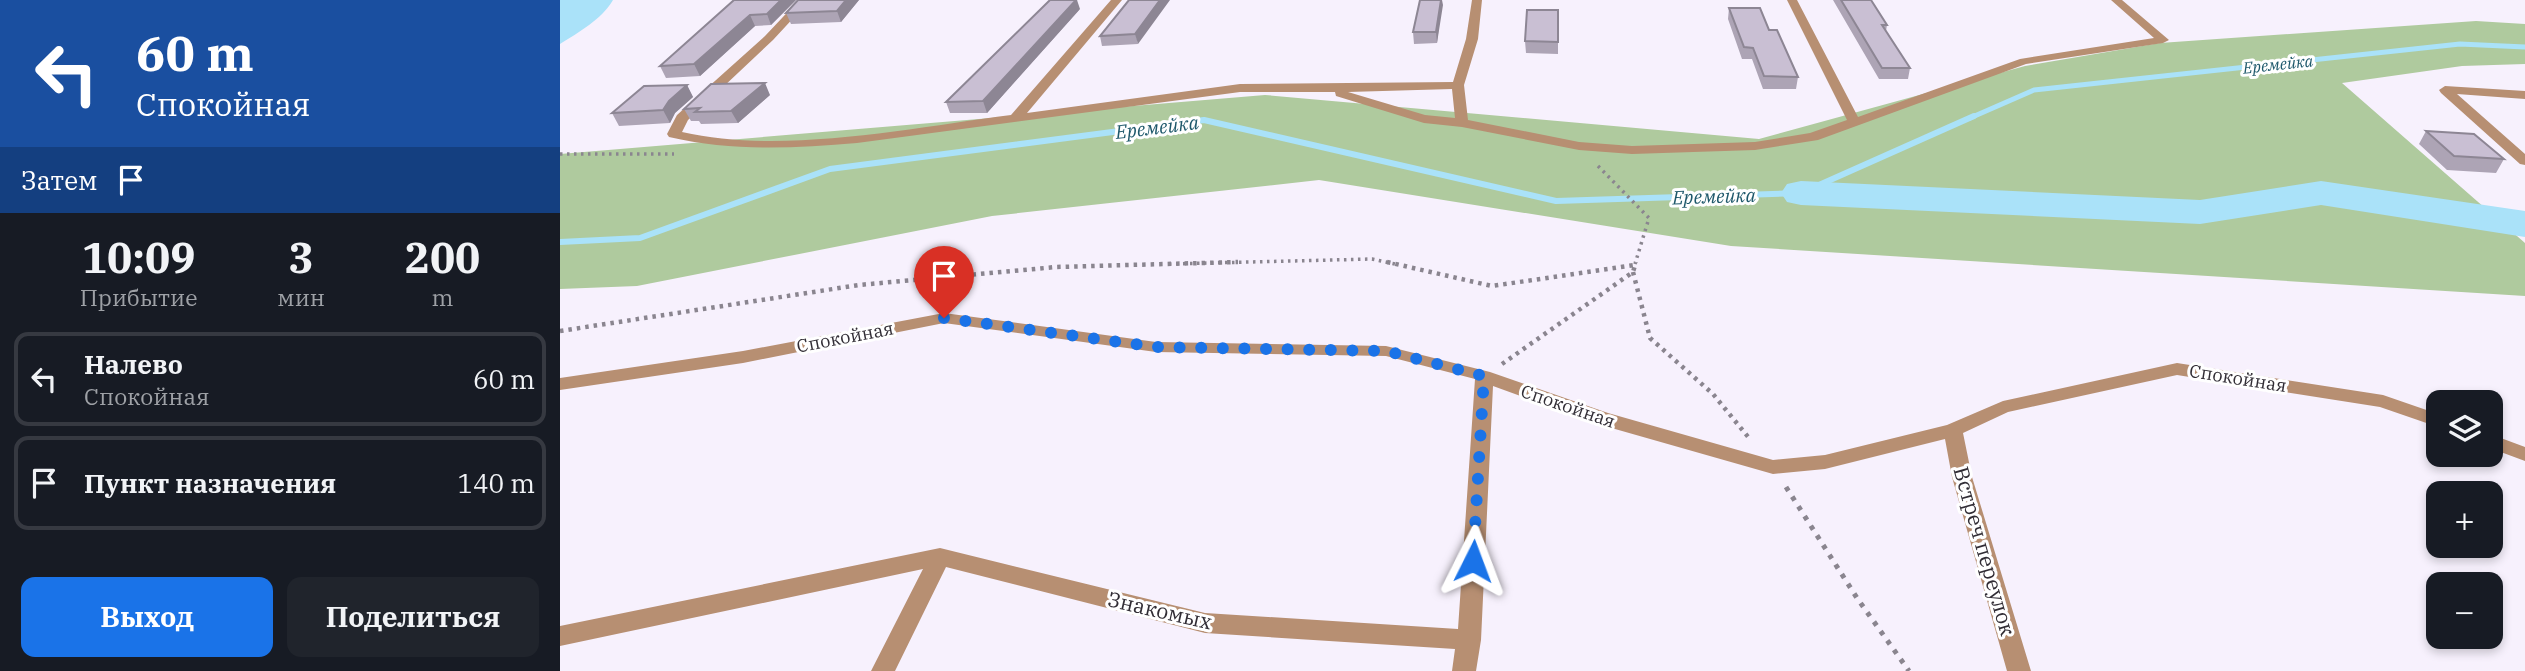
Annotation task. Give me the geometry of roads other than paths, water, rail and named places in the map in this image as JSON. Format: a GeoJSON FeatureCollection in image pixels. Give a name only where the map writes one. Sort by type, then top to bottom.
{"type":"FeatureCollection","features":[{"type":"Feature","properties":{"kind":"street"},"geometry":{"type":"LineString","coordinates":[[805,0],[769,38],[682,118],[674,134],[691,139],[731,142],[810,142],[857,139],[1240,88],[1458,85]]}},
{"type":"Feature","properties":{"kind":"street"},"geometry":{"type":"LineString","coordinates":[[1016,117],[1117,0]]}},
{"type":"Feature","properties":{"kind":"street"},"geometry":{"type":"LineString","coordinates":[[1462,123],[1458,85],[1472,39],[1477,0]]}},
{"type":"Feature","properties":{"kind":"street"},"geometry":{"type":"LineString","coordinates":[[1792,0],[1854,122]]}},
{"type":"Feature","properties":{"kind":"street"},"geometry":{"type":"LineString","coordinates":[[1320,87],[1424,119],[1462,123],[1579,146],[1632,150],[1755,146],[1813,137],[2024,61],[2163,40],[2116,0]]}},
{"type":"Feature","properties":{"kind":"street"},"geometry":{"type":"LineString","coordinates":[[2525,95],[2445,90],[2525,161]]}},
{"type":"Feature","properties":{"kind":"street","name":"Спокойная"},"geometry":{"type":"LineString","coordinates":[[560,384],[743,357],[944,318],[1156,347],[1386,351],[1484,376],[1601,418],[1773,467],[1825,462],[1953,430],[2003,407],[2177,369],[2383,401],[2426,417]]}},
{"type":"Feature","properties":{"kind":"street"},"geometry":{"type":"LineString","coordinates":[[1464,671],[1469,640],[1484,376]]}},
{"type":"Feature","properties":{"kind":"street","name":"Встреч переулок"},"geometry":{"type":"LineString","coordinates":[[1953,430],[1962,477],[2019,671]]}},
{"type":"Feature","properties":{"kind":"street"},"geometry":{"type":"LineString","coordinates":[[2503,446],[2525,454]]}},
{"type":"Feature","properties":{"kind":"street"},"geometry":{"type":"LineString","coordinates":[[883,671],[940,557]]}},
{"type":"Feature","properties":{"kind":"street","name":"Знакомых"},"geometry":{"type":"LineString","coordinates":[[560,636],[940,557],[1205,623],[1469,640]]}},
{"type":"Feature","properties":{"kind":"water"},"geometry":{"type":"Polygon","coordinates":[[[560,0],[613,0],[596,20],[560,44],[560,0]]]}},
{"type":"Feature","properties":{"kind":"waterway","name":"Еремейка"},"geometry":{"type":"LineString","coordinates":[[1970,118],[2034,90],[2460,44],[2525,47]]}},
{"type":"Feature","properties":{"kind":"waterway","name":"Еремейка"},"geometry":{"type":"LineString","coordinates":[[560,242],[640,238],[830,169],[1204,120],[1556,201],[1801,193],[1974,116]]}},
{"type":"Feature","properties":{"kind":"waterway","name":"Еремейка"},"geometry":{"type":"LineString","coordinates":[[1801,193],[2200,212],[2321,193],[2525,224]]}}]}
